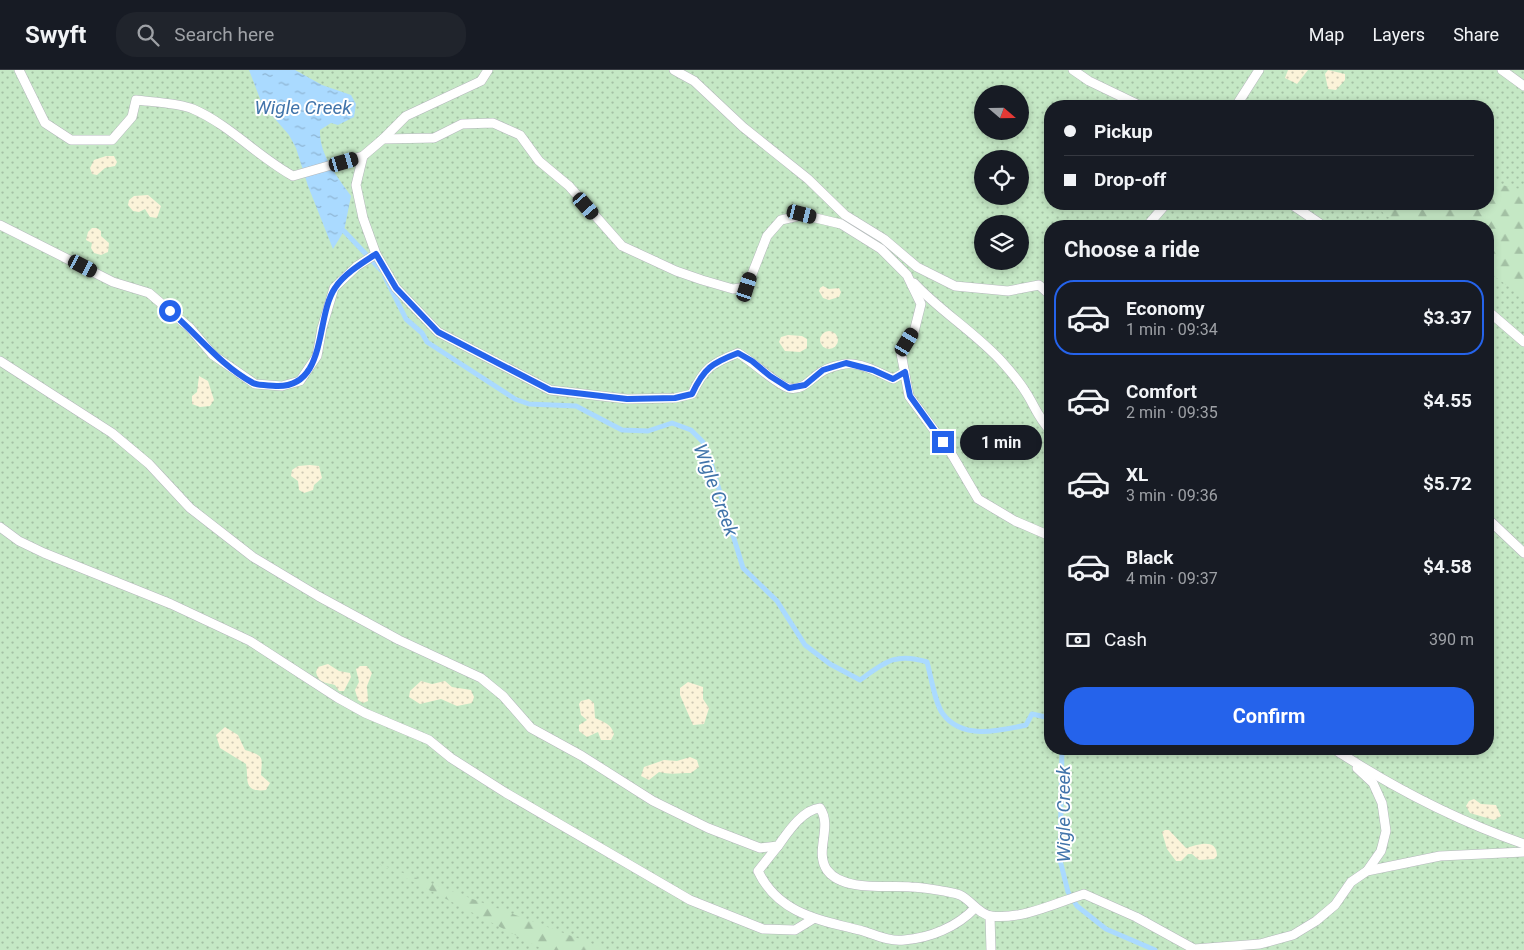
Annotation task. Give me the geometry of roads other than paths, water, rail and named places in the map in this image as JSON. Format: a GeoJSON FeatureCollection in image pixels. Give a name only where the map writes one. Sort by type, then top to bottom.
{"type":"FeatureCollection","features":[{"type":"Feature","properties":{"kind":"lane"},"geometry":{"type":"LineString","coordinates":[[19,70],[45,123],[72,140],[112,140],[132,118],[136,100],[192,108],[242,140],[272,164],[293,176],[363,156],[384,139],[406,116],[481,81],[488,70]]}},
{"type":"Feature","properties":{"kind":"lane"},"geometry":{"type":"LineString","coordinates":[[674,70],[694,81],[743,127],[808,179],[845,215],[884,239],[917,267],[955,286],[1008,291],[1044,285]]}},
{"type":"Feature","properties":{"kind":"lane"},"geometry":{"type":"LineString","coordinates":[[1073,70],[1089,81],[1129,100]]}},
{"type":"Feature","properties":{"kind":"lane"},"geometry":{"type":"LineString","coordinates":[[1240,100],[1259,70]]}},
{"type":"Feature","properties":{"kind":"lane"},"geometry":{"type":"LineString","coordinates":[[1502,70],[1524,86]]}},
{"type":"Feature","properties":{"kind":"lane"},"geometry":{"type":"LineString","coordinates":[[384,139],[434,138],[462,124],[494,122],[520,135],[539,161],[569,186],[622,246],[676,271],[733,289],[747,287],[767,236],[781,220],[802,214],[841,224],[881,248],[924,294],[979,338],[1005,365],[1026,392],[1044,424]]}},
{"type":"Feature","properties":{"kind":"lane"},"geometry":{"type":"LineString","coordinates":[[363,156],[356,185],[363,218],[376,254],[396,288],[438,332],[550,390],[627,399],[675,398],[692,394],[700,377],[712,363],[738,353],[789,388],[805,385],[823,370],[846,363],[873,370],[893,379],[905,372]]}},
{"type":"Feature","properties":{"kind":"lane"},"geometry":{"type":"LineString","coordinates":[[1152,220],[1161,210]]}},
{"type":"Feature","properties":{"kind":"lane"},"geometry":{"type":"LineString","coordinates":[[1300,210],[1315,220]]}},
{"type":"Feature","properties":{"kind":"lane"},"geometry":{"type":"LineString","coordinates":[[0,225],[114,282],[149,293],[190,328],[214,355],[255,384],[282,386],[300,381],[317,356],[322,328],[334,288],[356,266],[376,254]]}},
{"type":"Feature","properties":{"kind":"lane"},"geometry":{"type":"LineString","coordinates":[[907,275],[921,304],[914,332],[901,353],[910,396],[952,453],[978,499],[1016,521],[1044,533]]}},
{"type":"Feature","properties":{"kind":"lane"},"geometry":{"type":"LineString","coordinates":[[1039,285],[1044,290]]}},
{"type":"Feature","properties":{"kind":"lane"},"geometry":{"type":"LineString","coordinates":[[1494,316],[1524,342]]}},
{"type":"Feature","properties":{"kind":"lane"},"geometry":{"type":"LineString","coordinates":[[0,360],[112,433],[149,464],[190,508],[253,557],[318,596],[399,640],[481,678],[503,696],[531,728],[582,756],[653,801],[708,828],[760,848],[778,846]]}},
{"type":"Feature","properties":{"kind":"lane"},"geometry":{"type":"LineString","coordinates":[[1494,525],[1524,553]]}},
{"type":"Feature","properties":{"kind":"lane"},"geometry":{"type":"LineString","coordinates":[[0,527],[19,540],[44,553],[171,604],[250,641],[338,698],[365,713],[429,740],[450,758],[506,793],[690,900],[763,929],[795,930],[813,919]]}},
{"type":"Feature","properties":{"kind":"lane"},"geometry":{"type":"LineString","coordinates":[[975,908],[964,920],[931,936],[902,941],[878,937],[813,919],[790,906],[765,886],[758,871],[788,831],[810,809],[820,808],[825,815],[821,856],[828,871],[843,880],[862,886],[912,887],[961,896],[975,908],[990,916],[1010,916],[1084,894],[1136,917],[1194,949],[1260,944],[1293,934],[1316,921],[1336,905],[1351,882],[1367,871],[1381,851],[1386,831],[1382,803],[1373,783],[1344,755]]}},
{"type":"Feature","properties":{"kind":"lane"},"geometry":{"type":"LineString","coordinates":[[1344,755],[1422,802],[1482,830],[1524,844]]}},
{"type":"Feature","properties":{"kind":"lane"},"geometry":{"type":"LineString","coordinates":[[1367,871],[1440,856],[1524,852]]}},
{"type":"Feature","properties":{"kind":"lane"},"geometry":{"type":"LineString","coordinates":[[990,916],[991,950]]}},
{"type":"Feature","properties":{"kind":"water","name":"Wigle Creek"},"geometry":{"type":"Polygon","coordinates":[[[249,70],[295,70],[322,85],[351,95],[356,104],[354,117],[338,125],[331,123],[320,130],[326,157],[351,196],[344,231],[333,249],[308,186],[296,148],[289,135],[262,104],[249,70]]]}},
{"type":"Feature","properties":{"kind":"waterway","name":"Wigle Creek"},"geometry":{"type":"LineString","coordinates":[[344,231],[381,270]]}},
{"type":"Feature","properties":{"kind":"waterway","name":"Wigle Creek"},"geometry":{"type":"LineString","coordinates":[[385,277],[406,319],[422,333],[427,342],[515,399],[529,404],[576,406],[622,430],[648,431],[672,423],[691,430],[703,442],[710,460],[743,568],[777,601],[805,645],[830,664],[860,680],[891,660],[907,658],[927,662],[935,697],[940,709],[951,722],[960,728],[993,731],[1026,725],[1032,714],[1044,717]]}},
{"type":"Feature","properties":{"kind":"waterway","name":"Wigle Creek"},"geometry":{"type":"LineString","coordinates":[[1062,755],[1060,860],[1068,892],[1077,906],[1106,929],[1155,950]]}}]}
